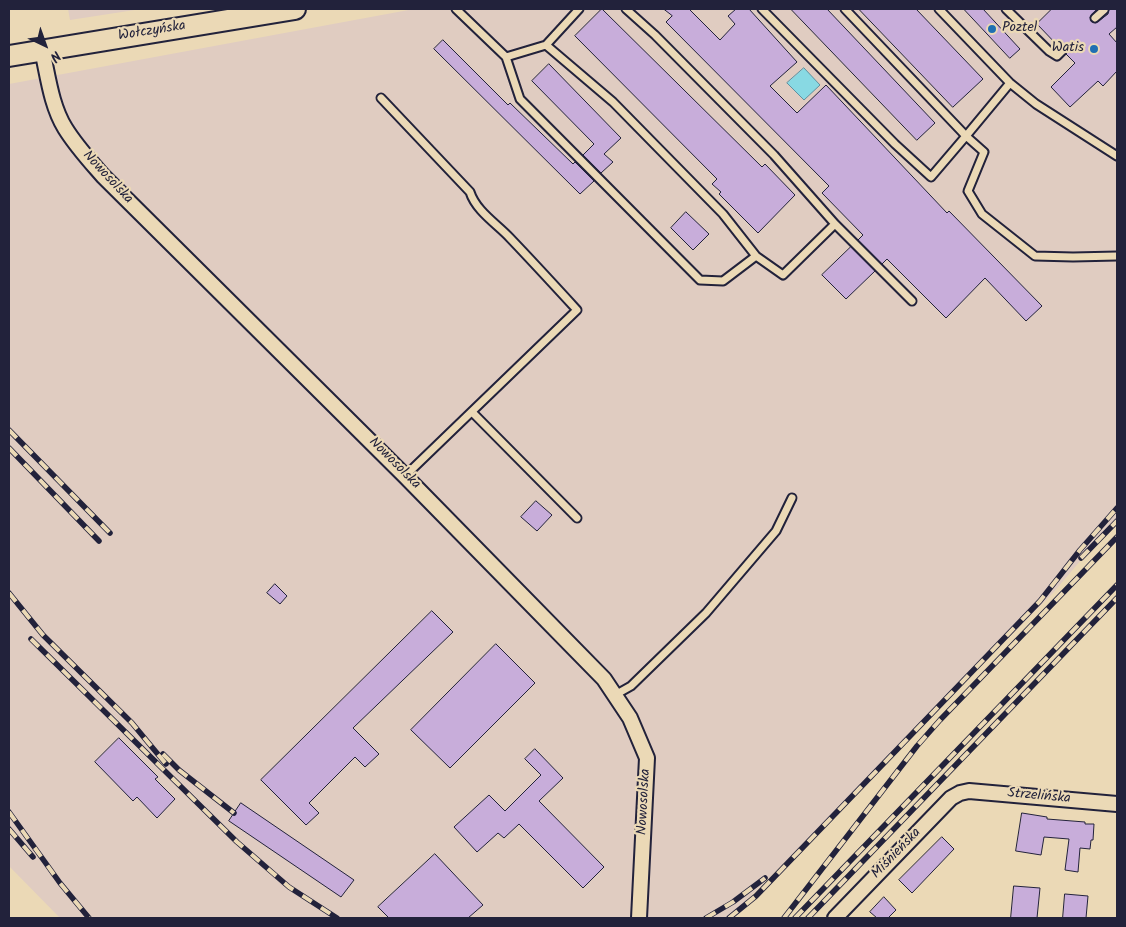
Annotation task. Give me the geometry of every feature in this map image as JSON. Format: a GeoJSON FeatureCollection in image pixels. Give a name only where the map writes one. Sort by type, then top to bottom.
{"type":"FeatureCollection","features":[{"type":"Feature","properties":{"kind":"street","name":"Wołczyńska"},"geometry":{"type":"LineString","coordinates":[[9,56],[295,9]]}},
{"type":"Feature","properties":{"kind":"street","name":"Nowosolska"},"geometry":{"type":"LineString","coordinates":[[42,50],[54,102],[64,127],[103,176],[405,476],[604,679],[630,718],[647,758],[639,918]]}},
{"type":"Feature","properties":{"kind":"street","name":"Strzelińska"},"geometry":{"type":"LineString","coordinates":[[960,793],[970,791],[1117,804]]}},
{"type":"Feature","properties":{"kind":"street","name":"Miśnieńska"},"geometry":{"type":"LineString","coordinates":[[835,918],[952,798],[960,793]]}},
{"type":"Feature","properties":{"kind":"lane"},"geometry":{"type":"LineString","coordinates":[[456,9],[506,57],[520,99],[700,280],[723,281],[756,256]]}},
{"type":"Feature","properties":{"kind":"lane"},"geometry":{"type":"LineString","coordinates":[[506,57],[546,45],[579,9]]}},
{"type":"Feature","properties":{"kind":"lane"},"geometry":{"type":"LineString","coordinates":[[626,9],[655,35],[774,155],[836,224],[912,301]]}},
{"type":"Feature","properties":{"kind":"lane"},"geometry":{"type":"LineString","coordinates":[[762,9],[895,144],[931,177],[1010,83]]}},
{"type":"Feature","properties":{"kind":"lane"},"geometry":{"type":"LineString","coordinates":[[844,9],[966,136],[984,152],[968,191],[982,214],[1035,256],[1117,256]]}},
{"type":"Feature","properties":{"kind":"lane"},"geometry":{"type":"LineString","coordinates":[[939,9],[1010,83],[1036,104],[1117,156]]}},
{"type":"Feature","properties":{"kind":"lane"},"geometry":{"type":"LineString","coordinates":[[1006,9],[1048,51],[1057,56],[1062,51]]}},
{"type":"Feature","properties":{"kind":"lane"},"geometry":{"type":"LineString","coordinates":[[1095,18],[1103,9]]}},
{"type":"Feature","properties":{"kind":"lane"},"geometry":{"type":"LineString","coordinates":[[546,45],[613,102],[723,214],[756,256],[783,275],[836,224]]}},
{"type":"Feature","properties":{"kind":"lane"},"geometry":{"type":"LineString","coordinates":[[381,98],[470,192],[473,200],[483,212],[577,310],[405,476]]}},
{"type":"Feature","properties":{"kind":"lane"},"geometry":{"type":"LineString","coordinates":[[472,412],[576,518]]}},
{"type":"Feature","properties":{"kind":"lane"},"geometry":{"type":"LineString","coordinates":[[615,695],[631,686],[706,613],[776,531],[792,498]]}},
{"type":"Feature","properties":{"kind":"shaded area"},"geometry":{"type":"Polygon","coordinates":[[[68,9],[141,9],[70,20],[68,9]]]}},
{"type":"Feature","properties":{"kind":"shaded area"},"geometry":{"type":"Polygon","coordinates":[[[414,9],[1117,9],[1117,518],[1052,594],[729,918],[60,918],[9,866],[9,84],[414,9]]]}},
{"type":"Feature","properties":{"kind":"water"},"geometry":{"type":"Polygon","coordinates":[[[804,68],[820,85],[804,100],[787,83],[804,68]]]}},
{"type":"Feature","properties":{"kind":"building"},"geometry":{"type":"Polygon","coordinates":[[[602,9],[762,167],[765,164],[795,195],[758,233],[719,194],[721,192],[712,184],[717,179],[575,36],[602,9]]]}},
{"type":"Feature","properties":{"kind":"building"},"geometry":{"type":"Polygon","coordinates":[[[664,9],[689,9],[720,40],[735,24],[728,16],[736,9],[749,9],[797,62],[770,86],[797,113],[826,85],[947,213],[949,211],[1042,306],[1026,321],[985,278],[946,318],[887,259],[882,264],[858,240],[863,235],[822,193],[829,186],[666,22],[672,16],[664,9]]]}},
{"type":"Feature","properties":{"kind":"building"},"geometry":{"type":"Polygon","coordinates":[[[791,9],[827,9],[935,123],[917,140],[791,9]]]}},
{"type":"Feature","properties":{"kind":"building"},"geometry":{"type":"Polygon","coordinates":[[[859,9],[916,9],[983,79],[953,107],[859,9]]]}},
{"type":"Feature","properties":{"kind":"building","name":"Poztel"},"geometry":{"type":"Polygon","coordinates":[[[964,9],[983,9],[1020,49],[1010,58],[964,9]]]}},
{"type":"Feature","properties":{"kind":"building"},"geometry":{"type":"Polygon","coordinates":[[[1052,9],[1097,9],[1090,17],[1091,21],[1096,23],[1108,14],[1109,9],[1117,9],[1117,27],[1109,34],[1117,43],[1117,71],[1103,86],[1098,81],[1070,107],[1051,87],[1075,63],[1066,54],[1066,48],[1063,46],[1059,47],[1037,24],[1052,9]]]}},
{"type":"Feature","properties":{"kind":"building"},"geometry":{"type":"Polygon","coordinates":[[[443,40],[508,105],[510,103],[573,164],[575,162],[594,181],[580,194],[434,49],[443,40]]]}},
{"type":"Feature","properties":{"kind":"building"},"geometry":{"type":"Polygon","coordinates":[[[549,64],[621,138],[604,154],[613,162],[601,173],[583,155],[594,144],[532,81],[549,64]]]}},
{"type":"Feature","properties":{"kind":"building"},"geometry":{"type":"Polygon","coordinates":[[[686,212],[709,234],[693,250],[671,228],[686,212]]]}},
{"type":"Feature","properties":{"kind":"building"},"geometry":{"type":"Polygon","coordinates":[[[851,247],[875,271],[846,299],[822,275],[851,247]]]}},
{"type":"Feature","properties":{"kind":"building"},"geometry":{"type":"Polygon","coordinates":[[[536,501],[552,515],[537,531],[521,517],[536,501]]]}},
{"type":"Feature","properties":{"kind":"building"},"geometry":{"type":"Polygon","coordinates":[[[275,584],[287,596],[280,604],[267,593],[275,584]]]}},
{"type":"Feature","properties":{"kind":"building"},"geometry":{"type":"Polygon","coordinates":[[[432,611],[453,632],[353,728],[379,754],[365,767],[355,757],[309,803],[319,813],[306,825],[261,780],[432,611]]]}},
{"type":"Feature","properties":{"kind":"building"},"geometry":{"type":"Polygon","coordinates":[[[496,644],[535,683],[450,768],[411,730],[496,644]]]}},
{"type":"Feature","properties":{"kind":"building"},"geometry":{"type":"Polygon","coordinates":[[[119,738],[158,777],[155,779],[175,799],[157,818],[137,797],[133,801],[95,762],[119,738]]]}},
{"type":"Feature","properties":{"kind":"building"},"geometry":{"type":"Polygon","coordinates":[[[535,749],[563,778],[539,801],[604,867],[583,888],[519,824],[504,838],[498,833],[477,852],[454,827],[489,795],[505,811],[541,775],[525,759],[535,749]]]}},
{"type":"Feature","properties":{"kind":"building"},"geometry":{"type":"Polygon","coordinates":[[[241,803],[354,880],[341,897],[229,821],[241,803]]]}},
{"type":"Feature","properties":{"kind":"building"},"geometry":{"type":"Polygon","coordinates":[[[1022,813],[1047,817],[1047,819],[1094,824],[1093,840],[1091,840],[1090,849],[1080,848],[1078,872],[1065,870],[1069,839],[1044,837],[1041,855],[1016,851],[1022,813]]]}},
{"type":"Feature","properties":{"kind":"building"},"geometry":{"type":"Polygon","coordinates":[[[942,837],[954,849],[912,893],[899,880],[942,837]]]}},
{"type":"Feature","properties":{"kind":"building"},"geometry":{"type":"Polygon","coordinates":[[[435,854],[483,905],[468,918],[389,918],[378,907],[435,854]]]}},
{"type":"Feature","properties":{"kind":"building"},"geometry":{"type":"Polygon","coordinates":[[[1014,886],[1040,888],[1037,918],[1011,918],[1014,886]]]}},
{"type":"Feature","properties":{"kind":"building"},"geometry":{"type":"Polygon","coordinates":[[[1065,894],[1088,896],[1086,918],[1063,918],[1065,894]]]}},
{"type":"Feature","properties":{"kind":"building"},"geometry":{"type":"Polygon","coordinates":[[[884,897],[896,910],[888,918],[877,918],[870,912],[884,897]]]}},
{"type":"Feature","properties":{"kind":"railway"},"geometry":{"type":"LineString","coordinates":[[9,430],[110,533]]}},
{"type":"Feature","properties":{"kind":"railway"},"geometry":{"type":"LineString","coordinates":[[9,448],[99,541]]}},
{"type":"Feature","properties":{"kind":"railway"},"geometry":{"type":"LineString","coordinates":[[729,918],[756,896],[1040,601],[1080,550],[1117,508]]}},
{"type":"Feature","properties":{"kind":"railway"},"geometry":{"type":"LineString","coordinates":[[1081,558],[1117,521]]}},
{"type":"Feature","properties":{"kind":"railway"},"geometry":{"type":"LineString","coordinates":[[784,918],[917,746],[1117,537]]}},
{"type":"Feature","properties":{"kind":"railway"},"geometry":{"type":"LineString","coordinates":[[795,918],[1117,585]]}},
{"type":"Feature","properties":{"kind":"railway"},"geometry":{"type":"LineString","coordinates":[[9,593],[43,635],[132,723],[166,764]]}},
{"type":"Feature","properties":{"kind":"railway"},"geometry":{"type":"LineString","coordinates":[[808,918],[1117,598]]}},
{"type":"Feature","properties":{"kind":"railway"},"geometry":{"type":"LineString","coordinates":[[31,639],[237,842],[289,887],[337,918]]}},
{"type":"Feature","properties":{"kind":"railway"},"geometry":{"type":"LineString","coordinates":[[163,754],[179,770],[234,813]]}},
{"type":"Feature","properties":{"kind":"railway"},"geometry":{"type":"LineString","coordinates":[[9,812],[60,883],[89,918]]}},
{"type":"Feature","properties":{"kind":"railway"},"geometry":{"type":"LineString","coordinates":[[9,829],[33,857]]}},
{"type":"Feature","properties":{"kind":"railway"},"geometry":{"type":"LineString","coordinates":[[706,918],[733,902],[765,878]]}},
{"type":"Feature","properties":{"kind":"place","name":"Poztel"},"geometry":{"type":"Point","coordinates":[992,29]}},
{"type":"Feature","properties":{"kind":"place","name":"Watis"},"geometry":{"type":"Point","coordinates":[1094,49]}}]}
